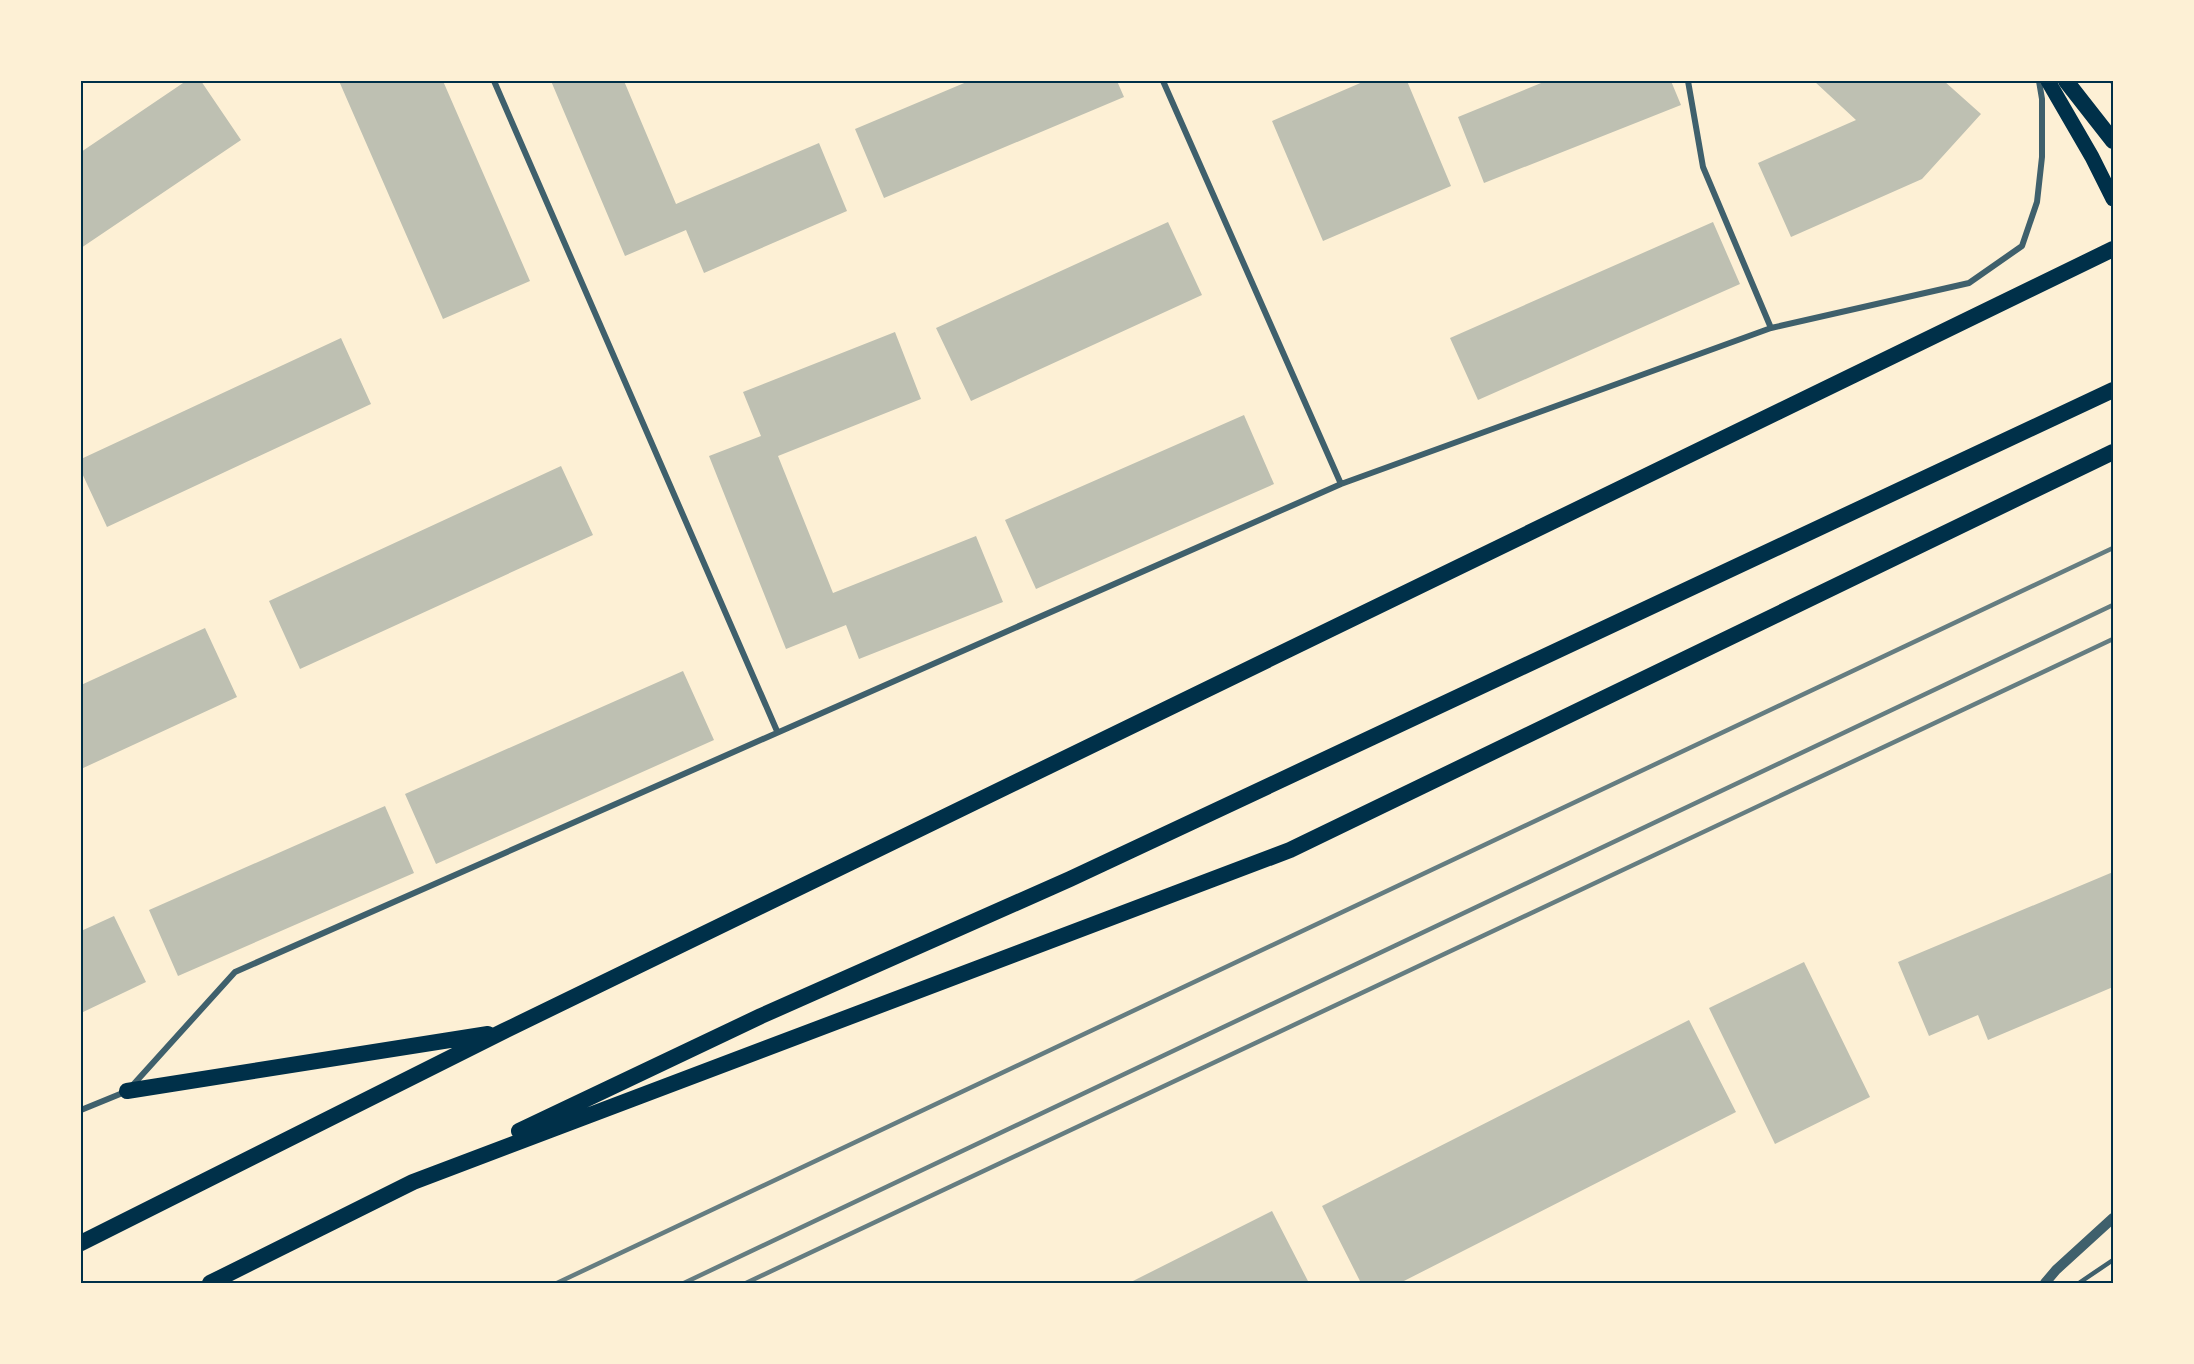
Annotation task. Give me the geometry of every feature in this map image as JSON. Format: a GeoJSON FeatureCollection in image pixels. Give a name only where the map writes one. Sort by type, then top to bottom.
{"type":"FeatureCollection","features":[{"type":"Feature","properties":{"kind":"highway"},"geometry":{"type":"LineString","coordinates":[[2066,81],[2113,141]]}},
{"type":"Feature","properties":{"kind":"highway"},"geometry":{"type":"LineString","coordinates":[[81,1243],[504,1031],[2113,249]]}},
{"type":"Feature","properties":{"kind":"highway"},"geometry":{"type":"LineString","coordinates":[[210,1283],[413,1182],[761,1016],[1070,879],[2113,390]]}},
{"type":"Feature","properties":{"kind":"highway"},"geometry":{"type":"LineString","coordinates":[[413,1182],[1290,850],[2113,452]]}},
{"type":"Feature","properties":{"kind":"highway"},"geometry":{"type":"LineString","coordinates":[[127,1091],[504,1031]]}},
{"type":"Feature","properties":{"kind":"main road"},"geometry":{"type":"LineString","coordinates":[[2048,81],[2092,157],[2113,199]]}},
{"type":"Feature","properties":{"kind":"street"},"geometry":{"type":"LineString","coordinates":[[494,81],[777,732]]}},
{"type":"Feature","properties":{"kind":"street"},"geometry":{"type":"LineString","coordinates":[[1163,81],[1341,484]]}},
{"type":"Feature","properties":{"kind":"street"},"geometry":{"type":"LineString","coordinates":[[1688,81],[1703,167],[1771,328]]}},
{"type":"Feature","properties":{"kind":"street"},"geometry":{"type":"LineString","coordinates":[[81,1110],[127,1091],[235,972],[1341,484],[1771,328],[1969,283],[2022,246],[2037,202],[2042,157],[2042,99],[2039,81]]}},
{"type":"Feature","properties":{"kind":"street"},"geometry":{"type":"LineString","coordinates":[[2045,1283],[2113,1218]]}},
{"type":"Feature","properties":{"kind":"lane"},"geometry":{"type":"LineString","coordinates":[[2079,1283],[2113,1260]]}},
{"type":"Feature","properties":{"kind":"building"},"geometry":{"type":"Polygon","coordinates":[[[186,81],[201,81],[241,140],[81,248],[81,152],[186,81]]]}},
{"type":"Feature","properties":{"kind":"building"},"geometry":{"type":"Polygon","coordinates":[[[339,81],[443,81],[530,281],[443,319],[339,81]]]}},
{"type":"Feature","properties":{"kind":"building"},"geometry":{"type":"Polygon","coordinates":[[[551,81],[624,81],[676,204],[819,143],[847,211],[704,273],[686,230],[625,256],[551,81]]]}},
{"type":"Feature","properties":{"kind":"building"},"geometry":{"type":"Polygon","coordinates":[[[969,81],[1117,81],[1124,97],[884,198],[855,129],[969,81]]]}},
{"type":"Feature","properties":{"kind":"building"},"geometry":{"type":"Polygon","coordinates":[[[1365,81],[1407,81],[1451,186],[1323,241],[1272,121],[1365,81]]]}},
{"type":"Feature","properties":{"kind":"building"},"geometry":{"type":"Polygon","coordinates":[[[1546,81],[1671,81],[1681,105],[1484,183],[1458,117],[1546,81]]]}},
{"type":"Feature","properties":{"kind":"building"},"geometry":{"type":"Polygon","coordinates":[[[1814,81],[1944,81],[1981,114],[1922,179],[1791,237],[1758,163],[1856,120],[1814,81]]]}},
{"type":"Feature","properties":{"kind":"building"},"geometry":{"type":"Polygon","coordinates":[[[1168,222],[1202,295],[971,401],[936,328],[1168,222]]]}},
{"type":"Feature","properties":{"kind":"building"},"geometry":{"type":"Polygon","coordinates":[[[1713,222],[1740,284],[1478,400],[1450,338],[1713,222]]]}},
{"type":"Feature","properties":{"kind":"building"},"geometry":{"type":"Polygon","coordinates":[[[895,332],[921,399],[778,456],[833,593],[976,536],[1003,602],[859,659],[846,625],[786,649],[709,456],[761,436],[743,392],[895,332]]]}},
{"type":"Feature","properties":{"kind":"building"},"geometry":{"type":"Polygon","coordinates":[[[341,338],[371,404],[107,527],[81,471],[81,459],[341,338]]]}},
{"type":"Feature","properties":{"kind":"building"},"geometry":{"type":"Polygon","coordinates":[[[1244,415],[1274,484],[1036,589],[1005,520],[1244,415]]]}},
{"type":"Feature","properties":{"kind":"building"},"geometry":{"type":"Polygon","coordinates":[[[561,466],[593,535],[300,669],[269,601],[561,466]]]}},
{"type":"Feature","properties":{"kind":"building"},"geometry":{"type":"Polygon","coordinates":[[[205,628],[237,697],[81,769],[81,685],[205,628]]]}},
{"type":"Feature","properties":{"kind":"building"},"geometry":{"type":"Polygon","coordinates":[[[683,671],[714,740],[436,864],[405,794],[683,671]]]}},
{"type":"Feature","properties":{"kind":"building"},"geometry":{"type":"Polygon","coordinates":[[[385,806],[414,873],[178,976],[149,910],[385,806]]]}},
{"type":"Feature","properties":{"kind":"building"},"geometry":{"type":"Polygon","coordinates":[[[2113,872],[2113,987],[1988,1040],[1978,1015],[1929,1036],[1898,962],[2113,872]]]}},
{"type":"Feature","properties":{"kind":"building"},"geometry":{"type":"Polygon","coordinates":[[[114,916],[146,982],[81,1013],[81,931],[114,916]]]}},
{"type":"Feature","properties":{"kind":"building"},"geometry":{"type":"Polygon","coordinates":[[[1804,962],[1870,1097],[1775,1144],[1709,1008],[1804,962]]]}},
{"type":"Feature","properties":{"kind":"building"},"geometry":{"type":"Polygon","coordinates":[[[1689,1020],[1736,1112],[1400,1283],[1361,1283],[1322,1206],[1689,1020]]]}},
{"type":"Feature","properties":{"kind":"building"},"geometry":{"type":"Polygon","coordinates":[[[1272,1211],[1309,1283],[1129,1283],[1272,1211]]]}},
{"type":"Feature","properties":{"kind":"railway"},"geometry":{"type":"LineString","coordinates":[[557,1283],[2113,548]]}},
{"type":"Feature","properties":{"kind":"railway"},"geometry":{"type":"LineString","coordinates":[[684,1283],[2113,605]]}},
{"type":"Feature","properties":{"kind":"railway"},"geometry":{"type":"LineString","coordinates":[[746,1283],[2113,639]]}}]}
